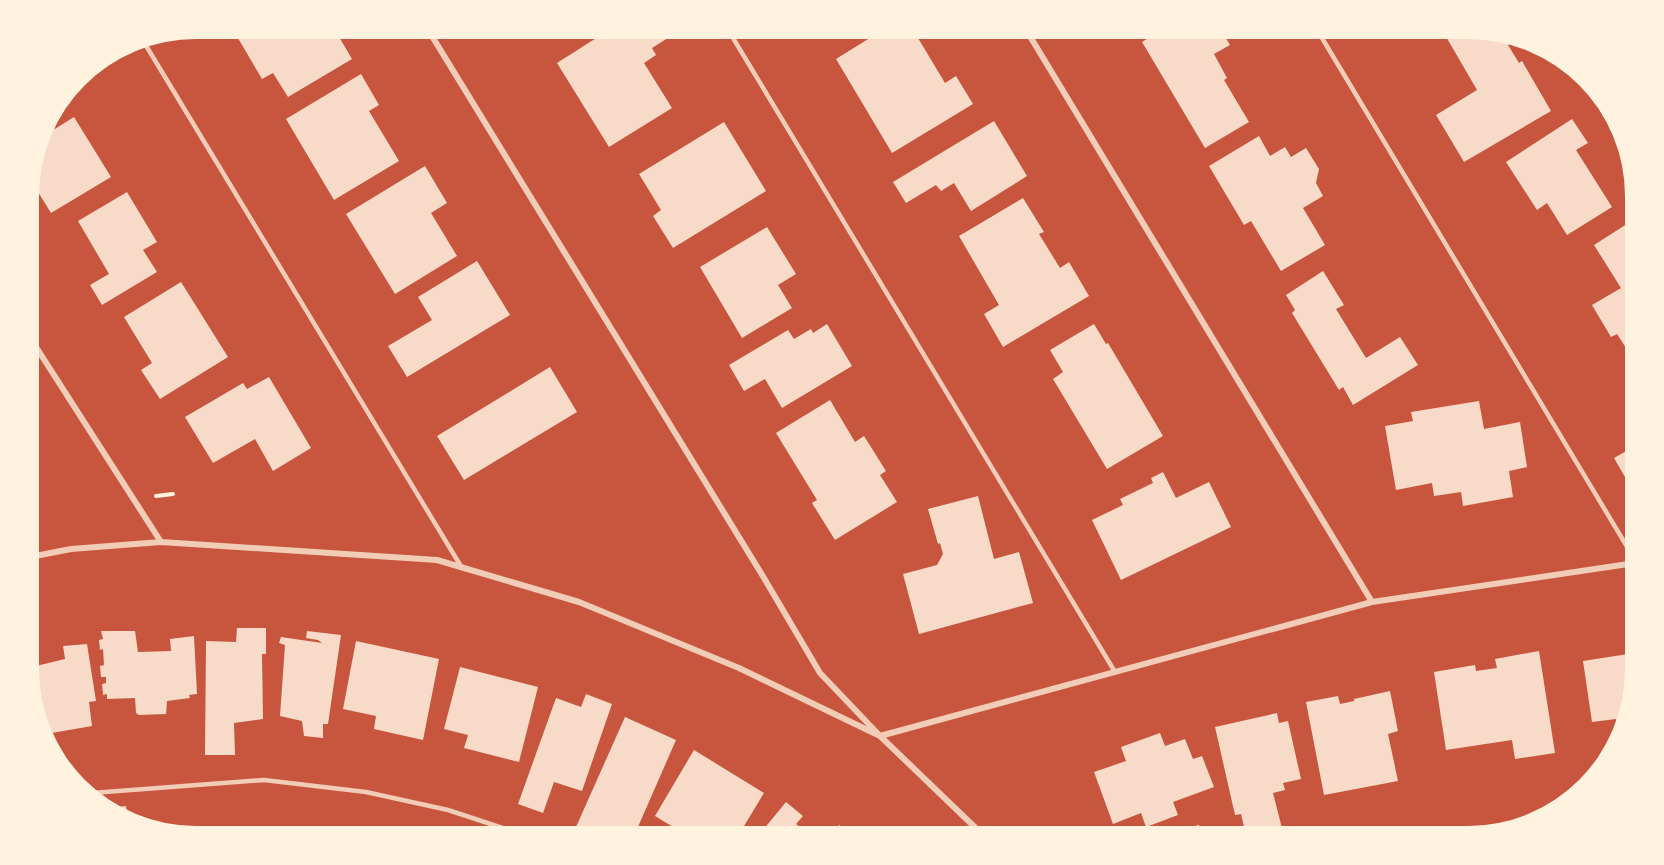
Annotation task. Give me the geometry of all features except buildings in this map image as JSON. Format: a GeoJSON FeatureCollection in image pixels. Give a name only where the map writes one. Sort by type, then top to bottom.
{"type":"FeatureCollection","features":[{"type":"Feature","properties":{"kind":"street"},"geometry":{"type":"LineString","coordinates":[[434,39],[820,673],[880,736],[974,826]]}},
{"type":"Feature","properties":{"kind":"street"},"geometry":{"type":"LineString","coordinates":[[1032,39],[1372,602]]}},
{"type":"Feature","properties":{"kind":"street"},"geometry":{"type":"LineString","coordinates":[[39,352],[161,542]]}},
{"type":"Feature","properties":{"kind":"street"},"geometry":{"type":"LineString","coordinates":[[39,555],[70,549],[161,542],[437,560],[590,607],[739,668],[880,736],[1372,602],[1625,564]]}},
{"type":"Feature","properties":{"kind":"lane"},"geometry":{"type":"LineString","coordinates":[[734,39],[1115,672]]}},
{"type":"Feature","properties":{"kind":"lane"},"geometry":{"type":"LineString","coordinates":[[1323,39],[1625,545]]}},
{"type":"Feature","properties":{"kind":"lane"},"geometry":{"type":"LineString","coordinates":[[147,47],[462,568]]}},
{"type":"Feature","properties":{"kind":"lane"},"geometry":{"type":"LineString","coordinates":[[100,792],[264,780],[366,792],[448,810],[497,826]]}}]}
